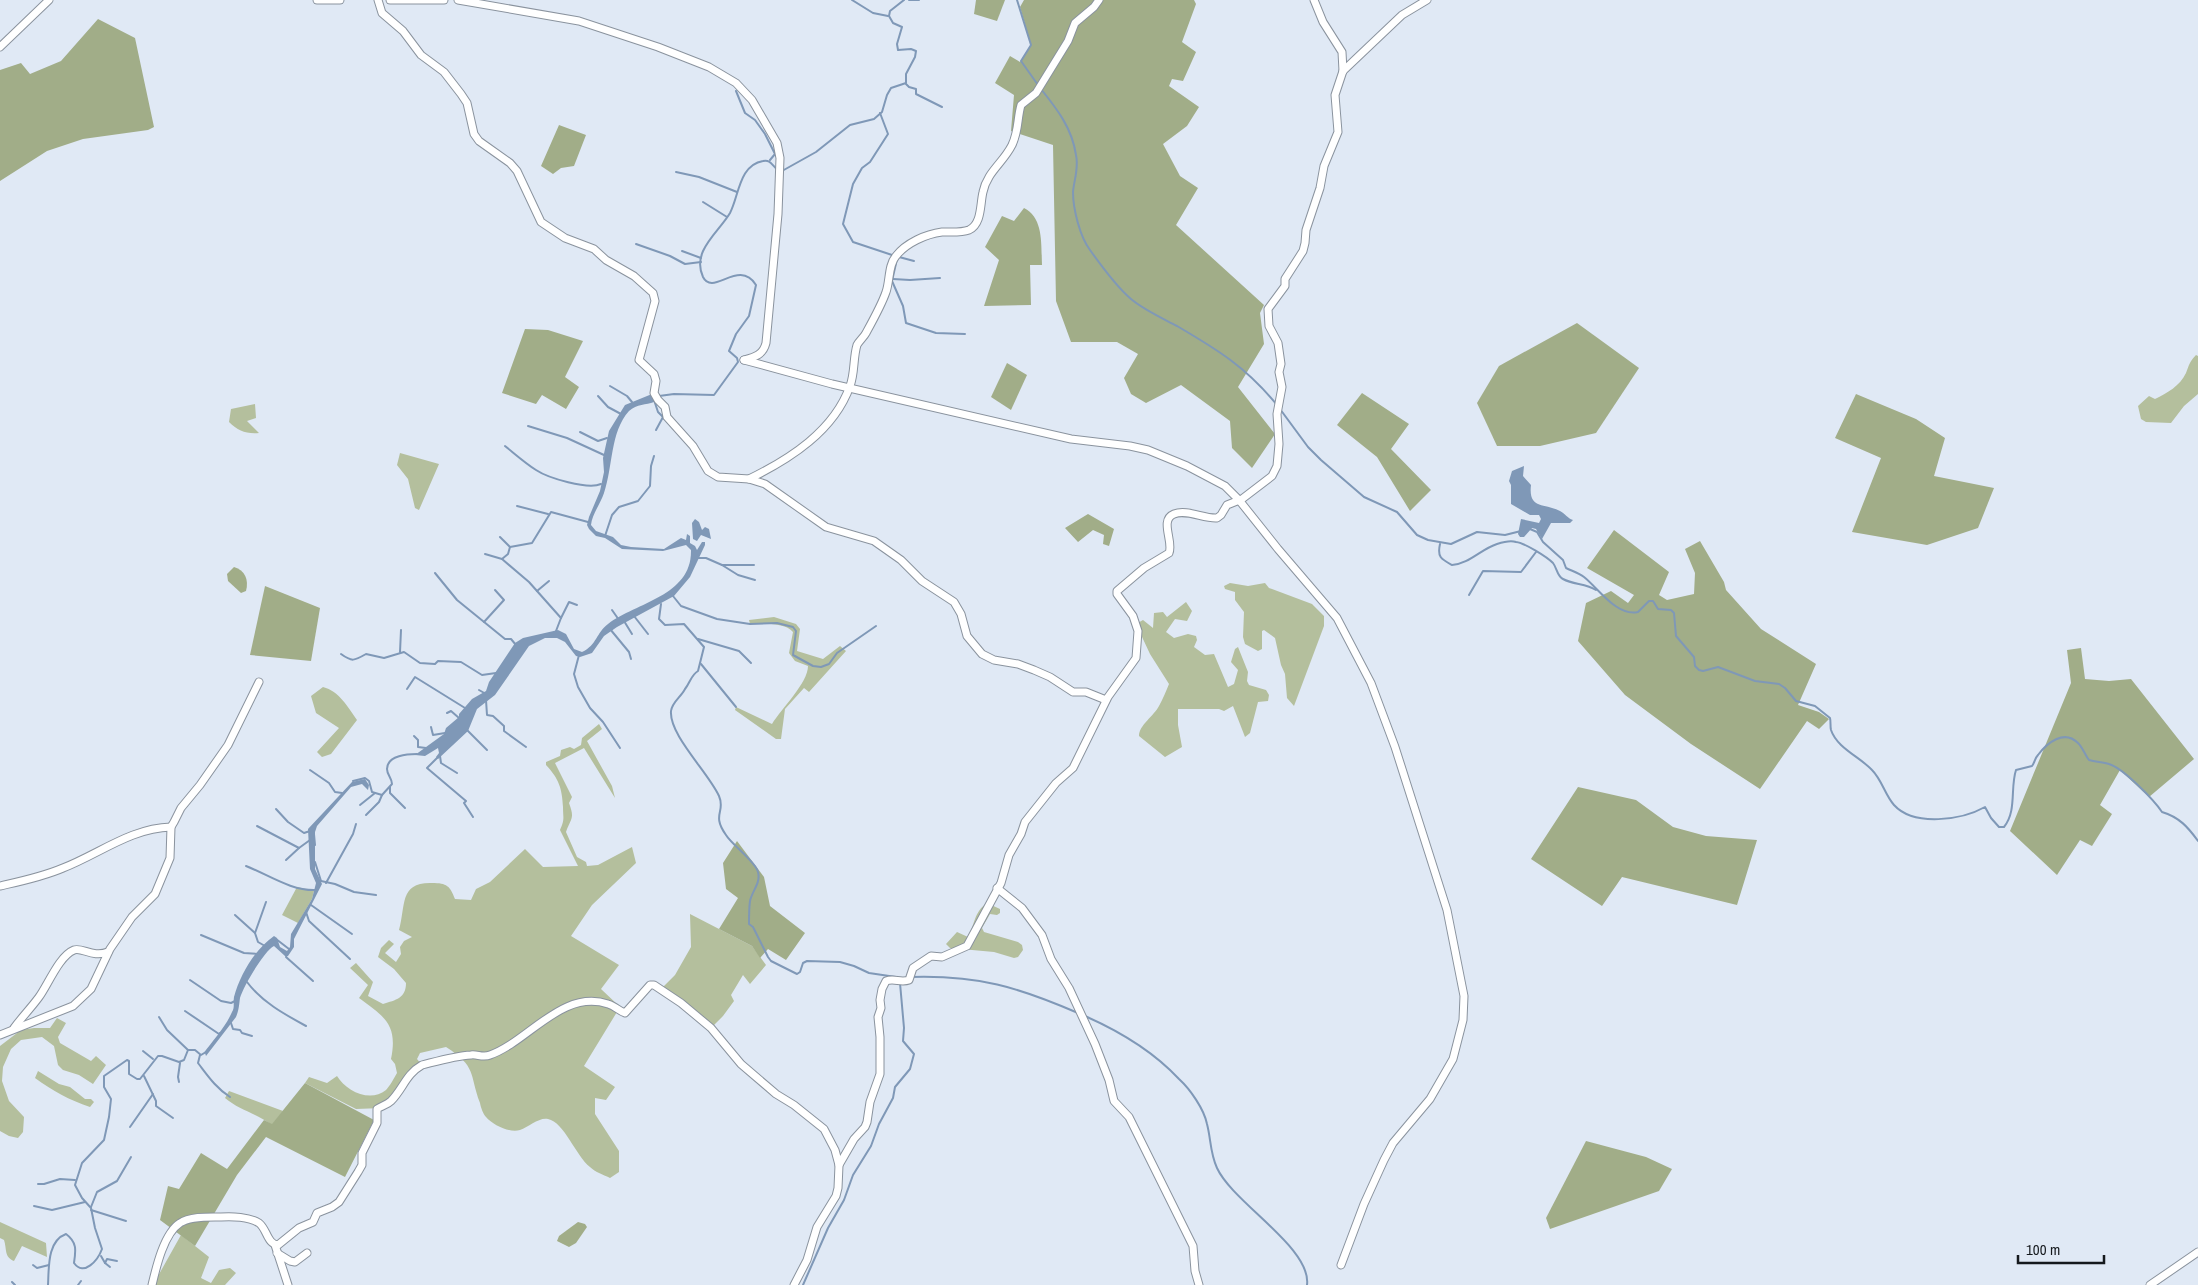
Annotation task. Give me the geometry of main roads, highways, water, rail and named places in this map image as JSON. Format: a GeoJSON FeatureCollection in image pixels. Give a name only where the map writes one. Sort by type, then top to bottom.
{"type":"FeatureCollection","features":[{"type":"Feature","properties":{"kind":"water"},"geometry":{"type":"Polygon","coordinates":[[[652,394],[656,397],[654,402],[638,406],[629,411],[618,429],[607,483],[591,525],[596,531],[613,537],[621,545],[631,547],[664,549],[681,538],[686,540],[687,534],[690,536],[690,543],[697,550],[702,542],[705,542],[690,577],[674,596],[604,636],[592,653],[580,657],[576,656],[565,642],[557,638],[545,638],[529,646],[495,695],[477,709],[468,731],[438,759],[436,757],[439,753],[438,748],[425,756],[415,755],[444,734],[446,728],[459,717],[459,714],[472,699],[486,691],[489,682],[515,643],[523,638],[558,630],[566,634],[574,649],[582,652],[591,646],[608,624],[661,596],[683,578],[689,565],[691,550],[686,545],[663,551],[622,549],[605,538],[596,536],[587,525],[600,491],[604,472],[603,458],[609,431],[625,405],[652,394]]]}},
{"type":"Feature","properties":{"kind":"water"},"geometry":{"type":"Polygon","coordinates":[[[1524,466],[1523,476],[1531,485],[1532,498],[1535,502],[1560,511],[1573,520],[1570,523],[1551,523],[1542,539],[1536,529],[1532,528],[1524,537],[1520,537],[1518,534],[1521,519],[1539,523],[1541,519],[1539,515],[1530,515],[1511,504],[1511,485],[1509,481],[1512,471],[1524,466]]]}},
{"type":"Feature","properties":{"kind":"water"},"geometry":{"type":"Polygon","coordinates":[[[695,519],[699,522],[702,530],[705,527],[709,529],[711,539],[701,535],[697,541],[693,539],[692,523],[695,519]]]}},
{"type":"Feature","properties":{"kind":"water"},"geometry":{"type":"Polygon","coordinates":[[[365,779],[369,785],[368,790],[362,784],[351,787],[317,826],[315,832],[315,869],[322,884],[294,939],[294,947],[288,956],[285,956],[274,946],[265,955],[249,978],[240,998],[236,1017],[206,1056],[205,1053],[203,1054],[222,1029],[233,1010],[234,997],[249,963],[267,941],[274,936],[277,938],[280,947],[287,951],[290,947],[291,934],[312,899],[316,883],[310,869],[308,829],[352,782],[365,779]]]}},
{"type":"Feature","properties":{"kind":"waterway"},"geometry":{"type":"LineString","coordinates":[[852,0],[873,13],[888,16]]}},
{"type":"Feature","properties":{"kind":"waterway"},"geometry":{"type":"LineString","coordinates":[[782,171],[816,152],[850,125],[874,119],[882,112],[891,88],[906,83],[906,74],[916,51],[911,49],[898,50],[897,44],[902,27],[893,23],[889,16],[890,11],[904,0]]}},
{"type":"Feature","properties":{"kind":"waterway"},"geometry":{"type":"LineString","coordinates":[[909,0],[919,0]]}},
{"type":"Feature","properties":{"kind":"waterway"},"geometry":{"type":"LineString","coordinates":[[1017,0],[1031,45],[1021,61],[1038,85]]}},
{"type":"Feature","properties":{"kind":"waterway"},"geometry":{"type":"LineString","coordinates":[[906,84],[916,89],[916,94],[942,107]]}},
{"type":"Feature","properties":{"kind":"waterway"},"geometry":{"type":"LineString","coordinates":[[1041,89],[1058,112],[1071,136],[1077,160],[1073,192],[1076,214],[1083,238],[1099,262],[1126,295],[1147,310],[1206,343],[1231,360],[1254,380],[1277,405]]}},
{"type":"Feature","properties":{"kind":"waterway"},"geometry":{"type":"LineString","coordinates":[[736,91],[745,113],[755,120],[765,134],[775,154],[770,160]]}},
{"type":"Feature","properties":{"kind":"waterway"},"geometry":{"type":"LineString","coordinates":[[880,113],[888,134],[870,162],[862,168],[853,184],[843,224],[853,242],[895,256]]}},
{"type":"Feature","properties":{"kind":"waterway"},"geometry":{"type":"LineString","coordinates":[[659,396],[674,394],[714,395],[738,362],[737,358],[729,351],[736,334],[749,316],[756,285],[749,278],[742,275],[713,283],[707,282],[700,268],[701,259],[703,250],[708,242],[730,213],[741,182],[749,168],[766,161],[770,162],[778,170]]}},
{"type":"Feature","properties":{"kind":"waterway"},"geometry":{"type":"LineString","coordinates":[[676,172],[699,177],[737,192]]}},
{"type":"Feature","properties":{"kind":"waterway"},"geometry":{"type":"LineString","coordinates":[[703,202],[727,217]]}},
{"type":"Feature","properties":{"kind":"waterway"},"geometry":{"type":"LineString","coordinates":[[636,244],[670,256],[685,264],[701,262]]}},
{"type":"Feature","properties":{"kind":"waterway"},"geometry":{"type":"LineString","coordinates":[[682,251],[701,258]]}},
{"type":"Feature","properties":{"kind":"waterway"},"geometry":{"type":"LineString","coordinates":[[899,257],[914,261]]}},
{"type":"Feature","properties":{"kind":"waterway"},"geometry":{"type":"LineString","coordinates":[[897,259],[892,281],[903,306],[906,323],[936,333],[965,334]]}},
{"type":"Feature","properties":{"kind":"waterway"},"geometry":{"type":"LineString","coordinates":[[893,279],[940,278]]}},
{"type":"Feature","properties":{"kind":"waterway"},"geometry":{"type":"LineString","coordinates":[[610,386],[627,396],[632,402]]}},
{"type":"Feature","properties":{"kind":"waterway"},"geometry":{"type":"LineString","coordinates":[[598,396],[608,407],[621,414]]}},
{"type":"Feature","properties":{"kind":"waterway"},"geometry":{"type":"LineString","coordinates":[[654,400],[658,412],[665,419]]}},
{"type":"Feature","properties":{"kind":"waterway"},"geometry":{"type":"LineString","coordinates":[[1280,409],[1308,447],[1321,460],[1364,497],[1397,512],[1417,535],[1428,540],[1451,544],[1477,532],[1505,535],[1521,531]]}},
{"type":"Feature","properties":{"kind":"waterway"},"geometry":{"type":"LineString","coordinates":[[656,430],[663,417]]}},
{"type":"Feature","properties":{"kind":"waterway"},"geometry":{"type":"LineString","coordinates":[[528,426],[567,438],[604,455]]}},
{"type":"Feature","properties":{"kind":"waterway"},"geometry":{"type":"LineString","coordinates":[[580,432],[598,441],[607,438]]}},
{"type":"Feature","properties":{"kind":"waterway"},"geometry":{"type":"LineString","coordinates":[[505,446],[532,467],[549,476],[578,484],[601,484]]}},
{"type":"Feature","properties":{"kind":"waterway"},"geometry":{"type":"LineString","coordinates":[[605,536],[612,515],[619,507],[638,501],[650,486],[651,466],[654,456]]}},
{"type":"Feature","properties":{"kind":"waterway"},"geometry":{"type":"LineString","coordinates":[[517,506],[548,514]]}},
{"type":"Feature","properties":{"kind":"waterway"},"geometry":{"type":"LineString","coordinates":[[502,559],[508,554],[510,547],[532,543],[551,512],[588,522]]}},
{"type":"Feature","properties":{"kind":"waterway"},"geometry":{"type":"LineString","coordinates":[[1530,529],[1537,532],[1543,542],[1563,560],[1566,568],[1584,577],[1615,606],[1630,612],[1638,612],[1649,601],[1653,601],[1658,609],[1671,610],[1674,613],[1676,636],[1694,657],[1695,666],[1699,670],[1703,671],[1718,667],[1755,681],[1779,684],[1796,701],[1815,706],[1830,718],[1831,730],[1838,742],[1872,770],[1891,801],[1903,812],[1926,819],[1938,819],[1964,815],[1985,807],[1999,827],[2004,827],[2011,814],[2016,770],[2032,766],[2037,756],[2046,746],[2056,739],[2067,737],[2078,743],[2089,760],[2109,764],[2122,771],[2162,812],[2183,823],[2198,841]]}},
{"type":"Feature","properties":{"kind":"waterway"},"geometry":{"type":"LineString","coordinates":[[500,537],[510,547]]}},
{"type":"Feature","properties":{"kind":"waterway"},"geometry":{"type":"LineString","coordinates":[[1440,544],[1439,552],[1441,557],[1452,565],[1464,562],[1497,544],[1514,541],[1525,545],[1550,560],[1559,576],[1563,579],[1596,590]]}},
{"type":"Feature","properties":{"kind":"waterway"},"geometry":{"type":"LineString","coordinates":[[1469,595],[1483,571],[1521,572],[1536,552]]}},
{"type":"Feature","properties":{"kind":"waterway"},"geometry":{"type":"LineString","coordinates":[[485,554],[502,559],[529,582],[561,618],[556,631]]}},
{"type":"Feature","properties":{"kind":"waterway"},"geometry":{"type":"LineString","coordinates":[[698,558],[706,558],[722,565],[754,565]]}},
{"type":"Feature","properties":{"kind":"waterway"},"geometry":{"type":"LineString","coordinates":[[722,565],[738,575],[755,580]]}},
{"type":"Feature","properties":{"kind":"waterway"},"geometry":{"type":"LineString","coordinates":[[435,573],[457,600],[505,639],[511,639],[516,645]]}},
{"type":"Feature","properties":{"kind":"waterway"},"geometry":{"type":"LineString","coordinates":[[537,591],[549,581]]}},
{"type":"Feature","properties":{"kind":"waterway"},"geometry":{"type":"LineString","coordinates":[[484,622],[504,600],[495,590]]}},
{"type":"Feature","properties":{"kind":"waterway"},"geometry":{"type":"LineString","coordinates":[[673,596],[681,606],[717,619],[750,624],[777,623],[793,627],[796,631],[793,655],[813,666],[821,667],[829,664],[837,653],[876,626]]}},
{"type":"Feature","properties":{"kind":"waterway"},"geometry":{"type":"LineString","coordinates":[[561,618],[569,602],[577,605]]}},
{"type":"Feature","properties":{"kind":"waterway"},"geometry":{"type":"LineString","coordinates":[[661,604],[659,619],[665,625],[684,624],[704,647],[698,671],[672,708],[672,721],[682,742],[714,786],[719,796],[721,801],[719,818],[722,828],[729,839],[753,863],[758,872],[759,876],[750,901],[749,924],[753,927],[768,957],[771,961],[797,974],[800,972],[803,963],[807,961],[840,962],[869,973],[896,977]]}},
{"type":"Feature","properties":{"kind":"waterway"},"geometry":{"type":"LineString","coordinates":[[612,610],[619,620]]}},
{"type":"Feature","properties":{"kind":"waterway"},"geometry":{"type":"LineString","coordinates":[[634,616],[648,634]]}},
{"type":"Feature","properties":{"kind":"waterway"},"geometry":{"type":"LineString","coordinates":[[624,621],[632,634]]}},
{"type":"Feature","properties":{"kind":"waterway"},"geometry":{"type":"LineString","coordinates":[[610,629],[629,652],[631,659]]}},
{"type":"Feature","properties":{"kind":"waterway"},"geometry":{"type":"LineString","coordinates":[[400,652],[401,630]]}},
{"type":"Feature","properties":{"kind":"waterway"},"geometry":{"type":"LineString","coordinates":[[698,639],[739,651],[751,663]]}},
{"type":"Feature","properties":{"kind":"waterway"},"geometry":{"type":"LineString","coordinates":[[341,654],[353,660],[366,654],[384,658],[404,652],[420,663],[435,664],[438,661],[461,662],[482,675],[496,673]]}},
{"type":"Feature","properties":{"kind":"waterway"},"geometry":{"type":"LineString","coordinates":[[579,655],[574,674],[578,687],[590,708],[603,722],[620,748]]}},
{"type":"Feature","properties":{"kind":"waterway"},"geometry":{"type":"LineString","coordinates":[[701,664],[736,707]]}},
{"type":"Feature","properties":{"kind":"waterway"},"geometry":{"type":"LineString","coordinates":[[407,689],[415,677],[465,708]]}},
{"type":"Feature","properties":{"kind":"waterway"},"geometry":{"type":"LineString","coordinates":[[479,690],[486,694]]}},
{"type":"Feature","properties":{"kind":"waterway"},"geometry":{"type":"LineString","coordinates":[[486,700],[487,715],[493,716],[504,726],[504,731],[526,747]]}},
{"type":"Feature","properties":{"kind":"waterway"},"geometry":{"type":"LineString","coordinates":[[447,713],[451,711],[459,718]]}},
{"type":"Feature","properties":{"kind":"waterway"},"geometry":{"type":"LineString","coordinates":[[431,727],[433,735],[445,733]]}},
{"type":"Feature","properties":{"kind":"waterway"},"geometry":{"type":"LineString","coordinates":[[467,730],[487,750]]}},
{"type":"Feature","properties":{"kind":"waterway"},"geometry":{"type":"LineString","coordinates":[[414,736],[418,740],[418,747],[426,748]]}},
{"type":"Feature","properties":{"kind":"waterway"},"geometry":{"type":"LineString","coordinates":[[353,781],[365,778],[369,781],[372,792],[382,795],[392,784],[387,769],[388,764],[399,756],[417,754]]}},
{"type":"Feature","properties":{"kind":"waterway"},"geometry":{"type":"LineString","coordinates":[[439,756],[427,768],[466,801],[464,803],[473,817]]}},
{"type":"Feature","properties":{"kind":"waterway"},"geometry":{"type":"LineString","coordinates":[[440,756],[441,763],[457,773]]}},
{"type":"Feature","properties":{"kind":"waterway"},"geometry":{"type":"LineString","coordinates":[[310,770],[329,783],[335,792],[342,793]]}},
{"type":"Feature","properties":{"kind":"waterway"},"geometry":{"type":"LineString","coordinates":[[390,787],[390,793],[405,808]]}},
{"type":"Feature","properties":{"kind":"waterway"},"geometry":{"type":"LineString","coordinates":[[360,805],[375,793]]}},
{"type":"Feature","properties":{"kind":"waterway"},"geometry":{"type":"LineString","coordinates":[[366,815],[379,802],[382,795]]}},
{"type":"Feature","properties":{"kind":"waterway"},"geometry":{"type":"LineString","coordinates":[[276,809],[288,822],[304,833],[310,831]]}},
{"type":"Feature","properties":{"kind":"waterway"},"geometry":{"type":"LineString","coordinates":[[326,883],[353,834],[356,824]]}},
{"type":"Feature","properties":{"kind":"waterway"},"geometry":{"type":"LineString","coordinates":[[257,826],[299,848],[310,840]]}},
{"type":"Feature","properties":{"kind":"waterway"},"geometry":{"type":"LineString","coordinates":[[314,834],[315,845]]}},
{"type":"Feature","properties":{"kind":"waterway"},"geometry":{"type":"LineString","coordinates":[[286,860],[299,848]]}},
{"type":"Feature","properties":{"kind":"waterway"},"geometry":{"type":"LineString","coordinates":[[315,862],[321,881]]}},
{"type":"Feature","properties":{"kind":"waterway"},"geometry":{"type":"LineString","coordinates":[[246,866],[280,882],[298,888],[316,890]]}},
{"type":"Feature","properties":{"kind":"waterway"},"geometry":{"type":"LineString","coordinates":[[321,881],[335,884],[354,892],[376,895]]}},
{"type":"Feature","properties":{"kind":"waterway"},"geometry":{"type":"LineString","coordinates":[[265,946],[258,942],[255,933],[266,902]]}},
{"type":"Feature","properties":{"kind":"waterway"},"geometry":{"type":"LineString","coordinates":[[311,905],[352,934]]}},
{"type":"Feature","properties":{"kind":"waterway"},"geometry":{"type":"LineString","coordinates":[[306,912],[309,921],[350,959]]}},
{"type":"Feature","properties":{"kind":"waterway"},"geometry":{"type":"LineString","coordinates":[[235,915],[255,933]]}},
{"type":"Feature","properties":{"kind":"waterway"},"geometry":{"type":"LineString","coordinates":[[201,935],[244,953],[259,954]]}},
{"type":"Feature","properties":{"kind":"waterway"},"geometry":{"type":"LineString","coordinates":[[276,939],[289,949]]}},
{"type":"Feature","properties":{"kind":"waterway"},"geometry":{"type":"LineString","coordinates":[[287,954],[286,957],[313,981]]}},
{"type":"Feature","properties":{"kind":"waterway"},"geometry":{"type":"LineString","coordinates":[[911,977],[957,978],[997,984],[1036,996],[1078,1013]]}},
{"type":"Feature","properties":{"kind":"waterway"},"geometry":{"type":"LineString","coordinates":[[190,980],[221,1001],[231,1003],[235,1001]]}},
{"type":"Feature","properties":{"kind":"waterway"},"geometry":{"type":"LineString","coordinates":[[247,982],[266,1002],[306,1026]]}},
{"type":"Feature","properties":{"kind":"waterway"},"geometry":{"type":"LineString","coordinates":[[803,1285],[828,1228],[844,1200],[853,1175],[871,1146],[879,1124],[893,1098],[895,1087],[910,1069],[914,1054],[903,1041],[904,1028],[900,983]]}},
{"type":"Feature","properties":{"kind":"waterway"},"geometry":{"type":"LineString","coordinates":[[185,1011],[220,1033]]}},
{"type":"Feature","properties":{"kind":"waterway"},"geometry":{"type":"LineString","coordinates":[[1085,1016],[1123,1035],[1147,1051],[1188,1088],[1200,1106],[1205,1118],[1217,1168],[1226,1182],[1285,1241],[1297,1256],[1305,1271],[1307,1285]]}},
{"type":"Feature","properties":{"kind":"waterway"},"geometry":{"type":"LineString","coordinates":[[159,1017],[167,1030],[188,1050]]}},
{"type":"Feature","properties":{"kind":"waterway"},"geometry":{"type":"LineString","coordinates":[[231,1023],[233,1029],[252,1036]]}},
{"type":"Feature","properties":{"kind":"waterway"},"geometry":{"type":"LineString","coordinates":[[48,1285],[50,1256],[55,1243],[60,1238],[66,1234],[74,1243],[74,1263],[78,1267],[86,1268],[94,1262],[102,1249],[91,1208],[82,1198],[75,1185],[82,1163],[104,1140],[111,1099],[104,1087],[104,1076],[127,1060],[129,1061],[129,1074],[140,1079],[158,1056],[179,1062],[184,1060],[188,1050],[195,1050],[201,1055],[206,1052]]}},
{"type":"Feature","properties":{"kind":"waterway"},"geometry":{"type":"LineString","coordinates":[[143,1051],[153,1059]]}},
{"type":"Feature","properties":{"kind":"waterway"},"geometry":{"type":"LineString","coordinates":[[200,1055],[198,1063],[216,1086],[230,1097]]}},
{"type":"Feature","properties":{"kind":"waterway"},"geometry":{"type":"LineString","coordinates":[[179,1082],[180,1063]]}},
{"type":"Feature","properties":{"kind":"waterway"},"geometry":{"type":"LineString","coordinates":[[144,1076],[156,1101],[156,1106],[173,1118]]}},
{"type":"Feature","properties":{"kind":"waterway"},"geometry":{"type":"LineString","coordinates":[[130,1127],[153,1094]]}},
{"type":"Feature","properties":{"kind":"waterway"},"geometry":{"type":"LineString","coordinates":[[91,1207],[97,1192],[117,1181],[131,1157]]}},
{"type":"Feature","properties":{"kind":"waterway"},"geometry":{"type":"LineString","coordinates":[[38,1184],[60,1179],[75,1180]]}},
{"type":"Feature","properties":{"kind":"waterway"},"geometry":{"type":"LineString","coordinates":[[34,1206],[52,1210],[85,1202]]}},
{"type":"Feature","properties":{"kind":"waterway"},"geometry":{"type":"LineString","coordinates":[[91,1210],[126,1221]]}},
{"type":"Feature","properties":{"kind":"waterway"},"geometry":{"type":"LineString","coordinates":[[101,1256],[110,1267]]}},
{"type":"Feature","properties":{"kind":"waterway"},"geometry":{"type":"LineString","coordinates":[[105,1263],[107,1259],[117,1261]]}},
{"type":"Feature","properties":{"kind":"waterway"},"geometry":{"type":"LineString","coordinates":[[33,1265],[37,1268],[49,1265]]}},
{"type":"Feature","properties":{"kind":"waterway"},"geometry":{"type":"LineString","coordinates":[[78,1285],[81,1281]]}},
{"type":"Feature","properties":{"kind":"waterway"},"geometry":{"type":"LineString","coordinates":[[12,1282],[15,1285]]}}]}
